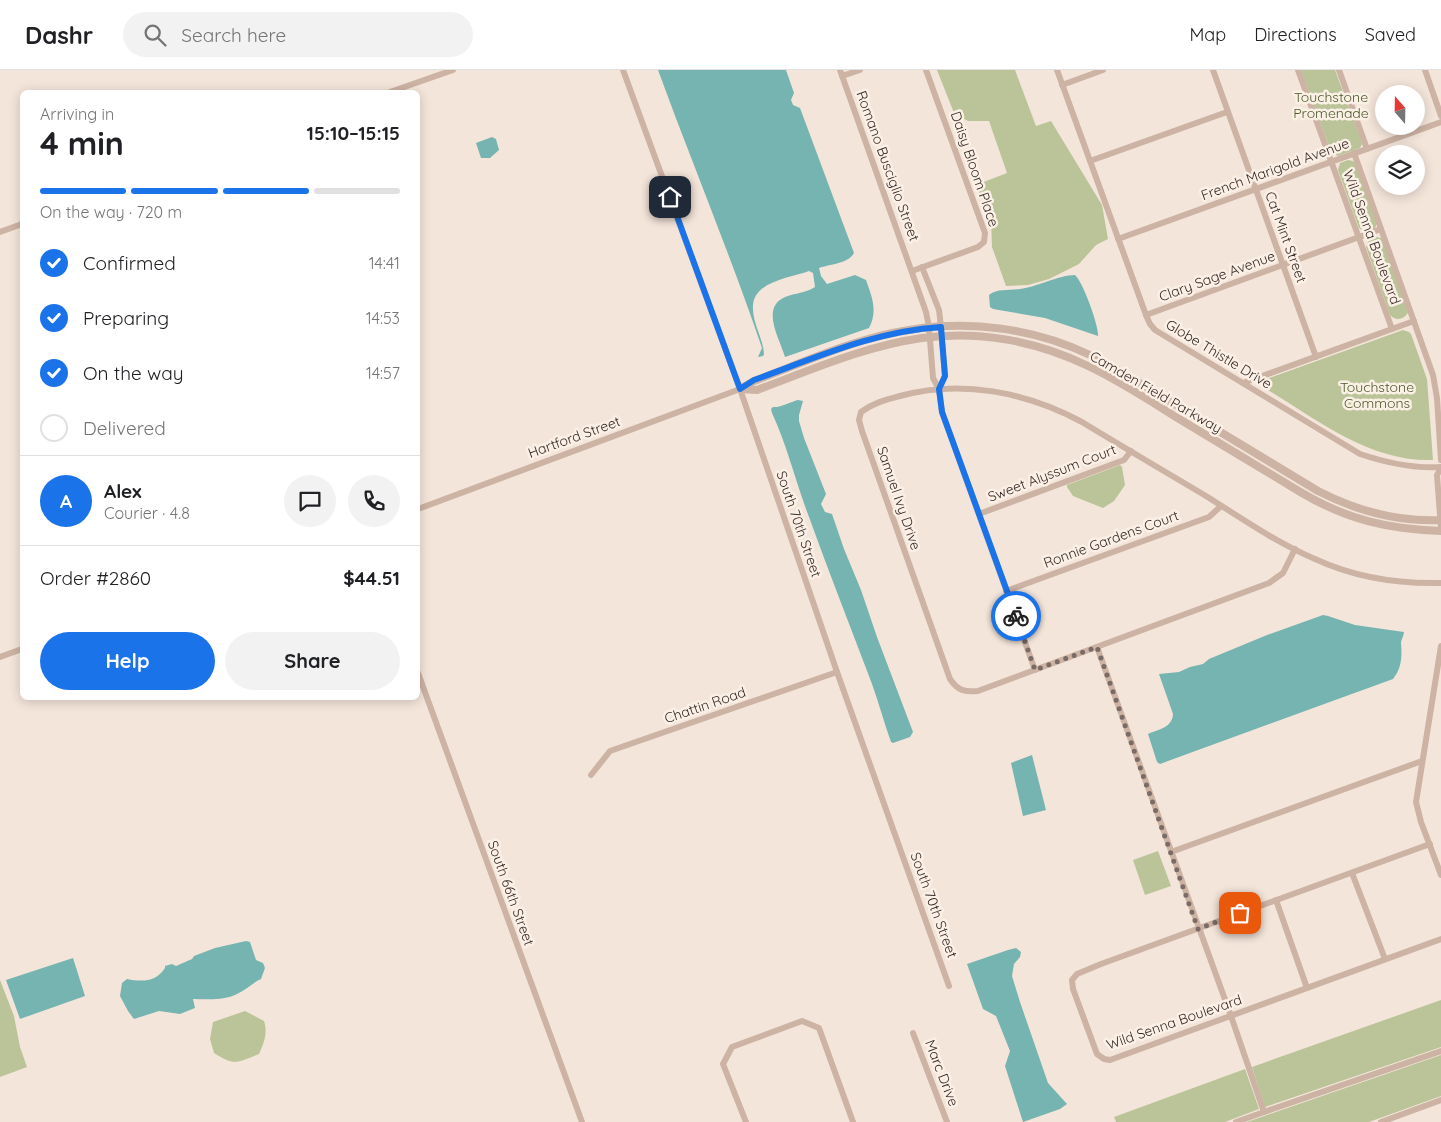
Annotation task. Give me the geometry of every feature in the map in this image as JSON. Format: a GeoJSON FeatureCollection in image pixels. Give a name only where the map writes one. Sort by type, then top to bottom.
{"type":"FeatureCollection","features":[{"type":"Feature","properties":{"kind":"street"},"geometry":{"type":"LineString","coordinates":[[396,90],[453,70]]}},
{"type":"Feature","properties":{"kind":"street","name":"South 70th Street"},"geometry":{"type":"LineString","coordinates":[[623,70],[740,389],[837,672],[949,986]]}},
{"type":"Feature","properties":{"kind":"street"},"geometry":{"type":"LineString","coordinates":[[841,73],[860,70]]}},
{"type":"Feature","properties":{"kind":"street","name":"Daisy Bloom Place"},"geometry":{"type":"LineString","coordinates":[[922,267],[978,247],[984,242],[985,233],[926,70]]}},
{"type":"Feature","properties":{"kind":"street","name":"Globe Thistle Drive"},"geometry":{"type":"LineString","coordinates":[[1057,70],[1146,315],[1155,330],[1360,454],[1396,464],[1424,468],[1441,467]]}},
{"type":"Feature","properties":{"kind":"street"},"geometry":{"type":"LineString","coordinates":[[1062,85],[1104,70]]}},
{"type":"Feature","properties":{"kind":"street","name":"Cat Mint Street"},"geometry":{"type":"LineString","coordinates":[[1213,70],[1316,357]]}},
{"type":"Feature","properties":{"kind":"street","name":"Wild Senna Boulevard"},"geometry":{"type":"LineString","coordinates":[[1298,70],[1392,329]]}},
{"type":"Feature","properties":{"kind":"street"},"geometry":{"type":"LineString","coordinates":[[1339,70],[1367,149]]}},
{"type":"Feature","properties":{"kind":"street"},"geometry":{"type":"LineString","coordinates":[[1425,70],[1441,116]]}},
{"type":"Feature","properties":{"kind":"street","name":"Romano Busciglio Street"},"geometry":{"type":"LineString","coordinates":[[841,73],[926,312],[934,378],[939,389],[942,412],[1035,670]]}},
{"type":"Feature","properties":{"kind":"street"},"geometry":{"type":"LineString","coordinates":[[1090,161],[1227,112]]}},
{"type":"Feature","properties":{"kind":"street","name":"French Marigold Avenue"},"geometry":{"type":"LineString","coordinates":[[1118,239],[1441,122]]}},
{"type":"Feature","properties":{"kind":"street","name":"Wild Senna Boulevard"},"geometry":{"type":"LineString","coordinates":[[1354,154],[1433,375],[1439,398],[1441,460]]}},
{"type":"Feature","properties":{"kind":"street"},"geometry":{"type":"LineString","coordinates":[[0,232],[20,225]]}},
{"type":"Feature","properties":{"kind":"street","name":"Clary Sage Avenue"},"geometry":{"type":"LineString","coordinates":[[1146,315],[1381,230]]}},
{"type":"Feature","properties":{"kind":"street"},"geometry":{"type":"LineString","coordinates":[[912,271],[922,267]]}},
{"type":"Feature","properties":{"kind":"street","name":"Romano Busciglio Street"},"geometry":{"type":"LineString","coordinates":[[922,267],[939,310],[945,376],[939,389]]}},
{"type":"Feature","properties":{"kind":"street"},"geometry":{"type":"LineString","coordinates":[[1244,384],[1414,321]]}},
{"type":"Feature","properties":{"kind":"street","name":"Camden Field Parkway"},"geometry":{"type":"LineString","coordinates":[[740,389],[754,380],[869,339],[895,332],[929,327],[972,326],[1001,329],[1036,336],[1068,346],[1113,367],[1318,491],[1338,501],[1386,516],[1441,520]]}},
{"type":"Feature","properties":{"kind":"street","name":"Camden Field Parkway"},"geometry":{"type":"LineString","coordinates":[[740,389],[757,390],[866,351],[930,337],[978,336],[1008,340],[1062,355],[1105,375],[1302,493],[1334,510],[1359,520],[1386,526],[1441,530]]}},
{"type":"Feature","properties":{"kind":"street","name":"Hartford Street"},"geometry":{"type":"LineString","coordinates":[[420,508],[740,389]]}},
{"type":"Feature","properties":{"kind":"street","name":"Samuel Ivy Drive"},"geometry":{"type":"LineString","coordinates":[[1295,550],[1283,573],[1269,583],[978,691],[967,692],[960,690],[950,680],[862,431],[859,420],[861,412],[868,406],[878,402],[910,393],[939,389],[978,390],[1022,397],[1070,415],[1295,550],[1328,565],[1367,576],[1406,582],[1441,583]]}},
{"type":"Feature","properties":{"kind":"street","name":"Sweet Alyssum Court"},"geometry":{"type":"LineString","coordinates":[[979,514],[1124,460],[1131,452]]}},
{"type":"Feature","properties":{"kind":"street"},"geometry":{"type":"LineString","coordinates":[[1441,467],[1437,475],[1441,530]]}},
{"type":"Feature","properties":{"kind":"street","name":"Ronnie Gardens Court"},"geometry":{"type":"LineString","coordinates":[[1006,591],[1209,517],[1221,506]]}},
{"type":"Feature","properties":{"kind":"street"},"geometry":{"type":"LineString","coordinates":[[1441,646],[1416,802],[1441,875]]}},
{"type":"Feature","properties":{"kind":"street"},"geometry":{"type":"LineString","coordinates":[[1097,647],[1264,1112]]}},
{"type":"Feature","properties":{"kind":"street"},"geometry":{"type":"LineString","coordinates":[[0,657],[20,651]]}},
{"type":"Feature","properties":{"kind":"street","name":"Chattin Road"},"geometry":{"type":"LineString","coordinates":[[591,775],[610,751],[837,672]]}},
{"type":"Feature","properties":{"kind":"street","name":"South 66th Street"},"geometry":{"type":"LineString","coordinates":[[420,678],[582,1122]]}},
{"type":"Feature","properties":{"kind":"street"},"geometry":{"type":"LineString","coordinates":[[1170,852],[1422,761]]}},
{"type":"Feature","properties":{"kind":"street","name":"Wild Senna Boulevard"},"geometry":{"type":"LineString","coordinates":[[1430,844],[1077,974],[1072,980],[1073,989],[1097,1054],[1104,1059],[1110,1060],[1441,939]]}},
{"type":"Feature","properties":{"kind":"street"},"geometry":{"type":"LineString","coordinates":[[1352,873],[1385,960]]}},
{"type":"Feature","properties":{"kind":"street"},"geometry":{"type":"LineString","coordinates":[[1276,900],[1307,988]]}},
{"type":"Feature","properties":{"kind":"street"},"geometry":{"type":"LineString","coordinates":[[746,1122],[723,1064],[732,1047],[802,1021],[818,1028],[853,1122]]}},
{"type":"Feature","properties":{"kind":"street","name":"Marc Drive"},"geometry":{"type":"LineString","coordinates":[[913,1033],[947,1122]]}},
{"type":"Feature","properties":{"kind":"street"},"geometry":{"type":"LineString","coordinates":[[1236,1122],[1441,1051]]}},
{"type":"Feature","properties":{"kind":"street"},"geometry":{"type":"LineString","coordinates":[[1381,1122],[1441,1100]]}},
{"type":"Feature","properties":{"kind":"green space"},"geometry":{"type":"Polygon","coordinates":[[[937,70],[1015,70],[1036,126],[1051,121],[1102,205],[1108,239],[1096,245],[1079,264],[1049,279],[1028,285],[1006,286],[992,247],[991,219],[976,185],[1007,173],[989,121],[968,121],[954,113],[937,70]]]}},
{"type":"Feature","properties":{"kind":"green space","name":"Touchstone Promenade"},"geometry":{"type":"Polygon","coordinates":[[[1301,70],[1335,70],[1361,140],[1360,148],[1338,156],[1331,152],[1301,70]]]}},
{"type":"Feature","properties":{"kind":"green space","name":"Touchstone Promenade"},"geometry":{"type":"Polygon","coordinates":[[[1348,160],[1356,164],[1377,222],[1375,229],[1365,232],[1359,228],[1338,170],[1340,163],[1348,160]]]}},
{"type":"Feature","properties":{"kind":"green space"},"geometry":{"type":"Polygon","coordinates":[[[1376,237],[1383,240],[1408,313],[1402,318],[1397,319],[1390,315],[1366,247],[1369,240],[1376,237]]]}},
{"type":"Feature","properties":{"kind":"green space","name":"Touchstone Commons"},"geometry":{"type":"Polygon","coordinates":[[[1403,330],[1411,334],[1427,379],[1433,460],[1410,459],[1367,447],[1326,426],[1266,387],[1269,378],[1403,330]]]}},
{"type":"Feature","properties":{"kind":"green space"},"geometry":{"type":"Polygon","coordinates":[[[1120,465],[1125,485],[1114,501],[1103,508],[1073,496],[1067,487],[1067,485],[1120,465]]]}},
{"type":"Feature","properties":{"kind":"green space"},"geometry":{"type":"Polygon","coordinates":[[[1158,851],[1171,886],[1145,895],[1133,860],[1158,851]]]}},
{"type":"Feature","properties":{"kind":"green space"},"geometry":{"type":"Polygon","coordinates":[[[0,980],[14,1016],[20,1047],[27,1067],[0,1077],[0,980]]]}},
{"type":"Feature","properties":{"kind":"green space"},"geometry":{"type":"Polygon","coordinates":[[[1441,1000],[1441,1047],[1265,1107],[1252,1067],[1441,1000]]]}},
{"type":"Feature","properties":{"kind":"green space"},"geometry":{"type":"Polygon","coordinates":[[[245,1011],[264,1021],[265,1038],[259,1054],[236,1062],[227,1060],[214,1053],[210,1039],[213,1022],[245,1011]]]}},
{"type":"Feature","properties":{"kind":"green space"},"geometry":{"type":"Polygon","coordinates":[[[1441,1055],[1441,1096],[1369,1122],[1247,1122],[1441,1055]]]}},
{"type":"Feature","properties":{"kind":"green space"},"geometry":{"type":"Polygon","coordinates":[[[1245,1069],[1259,1109],[1225,1122],[1116,1122],[1114,1117],[1245,1069]]]}},
{"type":"Feature","properties":{"kind":"water"},"geometry":{"type":"Polygon","coordinates":[[[658,70],[786,70],[794,93],[791,100],[793,105],[800,108],[854,253],[843,262],[819,268],[821,276],[827,284],[855,275],[866,280],[874,310],[869,328],[785,357],[776,333],[773,316],[774,308],[785,297],[808,291],[815,287],[813,273],[809,271],[774,282],[758,292],[754,300],[753,315],[764,354],[758,357],[762,348],[658,70]]]}},
{"type":"Feature","properties":{"kind":"water"},"geometry":{"type":"Polygon","coordinates":[[[492,137],[496,139],[499,150],[490,158],[481,158],[476,143],[492,137]]]}},
{"type":"Feature","properties":{"kind":"water"},"geometry":{"type":"Polygon","coordinates":[[[1075,275],[1090,304],[1098,336],[1045,318],[990,307],[989,295],[996,291],[1027,288],[1075,275]]]}},
{"type":"Feature","properties":{"kind":"water"},"geometry":{"type":"Polygon","coordinates":[[[798,400],[803,401],[799,421],[804,438],[826,494],[821,504],[825,512],[832,514],[913,732],[910,737],[893,743],[891,742],[872,684],[772,413],[771,409],[773,407],[798,400]]]}},
{"type":"Feature","properties":{"kind":"water"},"geometry":{"type":"Polygon","coordinates":[[[1323,615],[1355,625],[1404,632],[1401,642],[1400,666],[1393,679],[1160,764],[1157,762],[1148,734],[1168,725],[1173,714],[1159,674],[1179,672],[1203,664],[1209,659],[1267,635],[1323,615]]]}},
{"type":"Feature","properties":{"kind":"water"},"geometry":{"type":"Polygon","coordinates":[[[1032,755],[1046,810],[1023,816],[1011,763],[1032,755]]]}},
{"type":"Feature","properties":{"kind":"water"},"geometry":{"type":"Polygon","coordinates":[[[246,941],[250,942],[256,960],[263,963],[265,968],[261,979],[237,994],[221,999],[193,999],[195,1008],[180,1014],[159,1011],[134,1019],[120,996],[122,983],[127,979],[148,980],[161,973],[165,966],[172,964],[176,966],[192,959],[194,956],[215,948],[246,941]]]}},
{"type":"Feature","properties":{"kind":"water"},"geometry":{"type":"Polygon","coordinates":[[[1016,948],[1021,952],[1020,957],[1014,964],[1012,976],[1020,1002],[1048,1083],[1067,1104],[1060,1109],[1023,1122],[1005,1066],[1010,1051],[996,1016],[983,1009],[967,964],[1016,948]]]}},
{"type":"Feature","properties":{"kind":"water"},"geometry":{"type":"Polygon","coordinates":[[[73,958],[85,996],[20,1019],[6,980],[73,958]]]}},
{"type":"Feature","properties":{"kind":"way so far"},"geometry":{"type":"LineString","coordinates":[[1016,616],[1035,670],[1097,647],[1198,929],[1240,913]]}},
{"type":"Feature","properties":{"kind":"route"},"geometry":{"type":"LineString","coordinates":[[670,197],[740,389],[754,380],[869,339],[909,330],[941,327],[945,376],[939,389],[942,412],[1016,616]]}}]}
